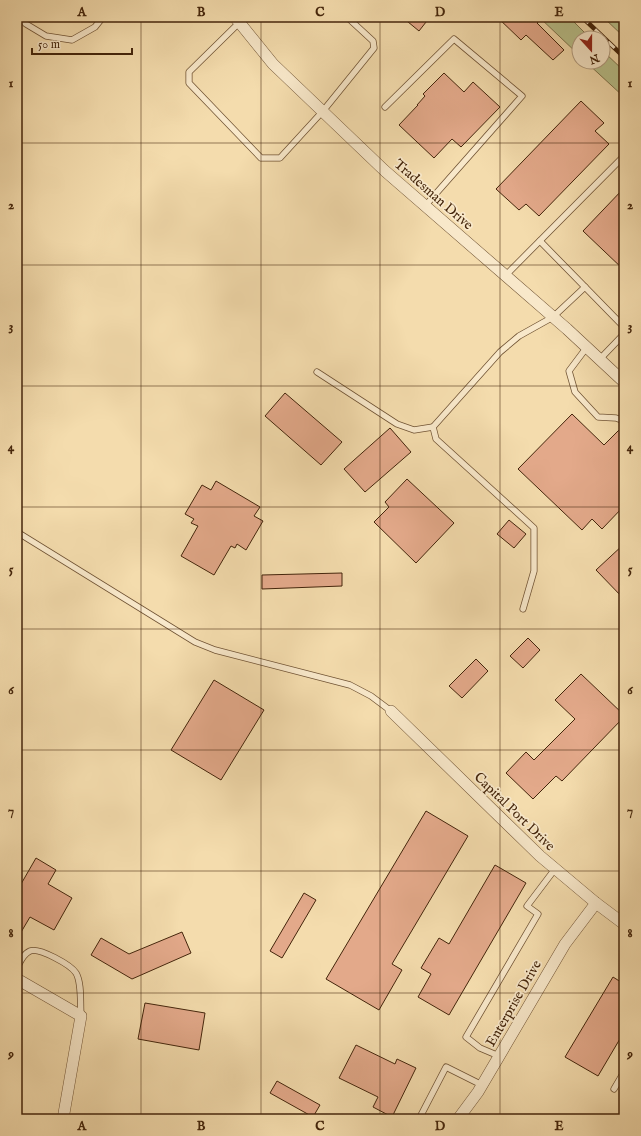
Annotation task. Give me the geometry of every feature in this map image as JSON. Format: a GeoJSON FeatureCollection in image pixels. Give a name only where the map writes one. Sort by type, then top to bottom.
{"type":"FeatureCollection","features":[{"type":"Feature","properties":{"kind":"street","name":"Tradesman Drive"},"geometry":{"type":"LineString","coordinates":[[240,19],[273,64],[385,171],[506,275],[624,382]]}},
{"type":"Feature","properties":{"kind":"street","name":"Capital Port Drive"},"geometry":{"type":"LineString","coordinates":[[391,712],[540,856],[596,903],[624,924]]}},
{"type":"Feature","properties":{"kind":"street","name":"Enterprise Drive"},"geometry":{"type":"LineString","coordinates":[[458,1119],[482,1085],[565,944],[596,903]]}},
{"type":"Feature","properties":{"kind":"street"},"geometry":{"type":"LineString","coordinates":[[17,979],[81,1016],[63,1119]]}},
{"type":"Feature","properties":{"kind":"lane"},"geometry":{"type":"LineString","coordinates":[[19,17],[26,24],[46,36],[72,40],[95,27],[103,17]]}},
{"type":"Feature","properties":{"kind":"lane"},"geometry":{"type":"LineString","coordinates":[[240,19],[189,72],[189,83],[260,158],[280,158],[323,111],[374,48],[373,41],[347,17]]}},
{"type":"Feature","properties":{"kind":"lane"},"geometry":{"type":"LineString","coordinates":[[385,107],[454,39],[522,96],[425,206]]}},
{"type":"Feature","properties":{"kind":"lane"},"geometry":{"type":"LineString","coordinates":[[506,275],[624,156]]}},
{"type":"Feature","properties":{"kind":"lane"},"geometry":{"type":"LineString","coordinates":[[540,240],[624,327]]}},
{"type":"Feature","properties":{"kind":"lane"},"geometry":{"type":"LineString","coordinates":[[318,372],[397,424],[414,430],[433,427],[500,352],[519,336],[553,317],[585,287]]}},
{"type":"Feature","properties":{"kind":"lane"},"geometry":{"type":"LineString","coordinates":[[600,359],[624,334]]}},
{"type":"Feature","properties":{"kind":"lane"},"geometry":{"type":"LineString","coordinates":[[587,347],[569,371],[575,392],[598,418],[616,418],[624,421]]}},
{"type":"Feature","properties":{"kind":"lane"},"geometry":{"type":"LineString","coordinates":[[433,427],[436,439],[534,528],[534,571],[523,609]]}},
{"type":"Feature","properties":{"kind":"lane"},"geometry":{"type":"LineString","coordinates":[[17,532],[195,642],[215,650],[350,685],[371,696],[391,712]]}},
{"type":"Feature","properties":{"kind":"lane"},"geometry":{"type":"LineString","coordinates":[[499,1056],[480,1048],[466,1037],[538,914],[527,906],[555,869]]}},
{"type":"Feature","properties":{"kind":"lane"},"geometry":{"type":"LineString","coordinates":[[17,968],[23,956],[32,950],[37,950],[47,954],[68,966],[76,973],[78,978],[81,1016]]}},
{"type":"Feature","properties":{"kind":"lane"},"geometry":{"type":"LineString","coordinates":[[419,1119],[446,1066],[482,1085]]}},
{"type":"Feature","properties":{"kind":"lane"},"geometry":{"type":"LineString","coordinates":[[614,1089],[624,1072]]}},
{"type":"Feature","properties":{"kind":"green space"},"geometry":{"type":"Polygon","coordinates":[[[539,17],[569,17],[582,30],[571,30],[571,47],[539,17]]]}},
{"type":"Feature","properties":{"kind":"green space"},"geometry":{"type":"Polygon","coordinates":[[[603,17],[624,17],[624,37],[603,17]]]}},
{"type":"Feature","properties":{"kind":"green space"},"geometry":{"type":"Polygon","coordinates":[[[611,59],[624,71],[624,97],[595,70],[611,70],[611,59]]]}},
{"type":"Feature","properties":{"kind":"building"},"geometry":{"type":"Polygon","coordinates":[[[402,17],[430,17],[419,31],[402,17]]]}},
{"type":"Feature","properties":{"kind":"building"},"geometry":{"type":"Polygon","coordinates":[[[497,17],[544,17],[537,23],[564,50],[553,60],[526,35],[521,40],[497,17]]]}},
{"type":"Feature","properties":{"kind":"building"},"geometry":{"type":"Polygon","coordinates":[[[444,73],[464,92],[473,82],[500,107],[461,147],[452,139],[434,158],[399,125],[425,96],[423,94],[444,73]]]}},
{"type":"Feature","properties":{"kind":"building"},"geometry":{"type":"Polygon","coordinates":[[[581,101],[604,123],[595,131],[609,144],[539,216],[526,204],[519,210],[496,189],[581,101]]]}},
{"type":"Feature","properties":{"kind":"building"},"geometry":{"type":"Polygon","coordinates":[[[624,188],[624,270],[583,231],[624,188]]]}},
{"type":"Feature","properties":{"kind":"building"},"geometry":{"type":"Polygon","coordinates":[[[285,393],[342,442],[321,465],[265,416],[285,393]]]}},
{"type":"Feature","properties":{"kind":"building"},"geometry":{"type":"Polygon","coordinates":[[[572,414],[604,445],[624,425],[624,506],[602,529],[592,519],[582,530],[518,469],[572,414]]]}},
{"type":"Feature","properties":{"kind":"building"},"geometry":{"type":"Polygon","coordinates":[[[390,428],[411,452],[365,492],[344,469],[390,428]]]}},
{"type":"Feature","properties":{"kind":"building"},"geometry":{"type":"Polygon","coordinates":[[[407,479],[454,523],[416,563],[374,522],[389,507],[385,502],[407,479]]]}},
{"type":"Feature","properties":{"kind":"building"},"geometry":{"type":"Polygon","coordinates":[[[216,481],[260,507],[254,516],[263,521],[246,550],[237,544],[235,548],[231,546],[214,575],[181,556],[198,526],[191,523],[194,519],[185,514],[202,485],[211,490],[216,481]]]}},
{"type":"Feature","properties":{"kind":"building"},"geometry":{"type":"Polygon","coordinates":[[[509,520],[526,534],[514,548],[497,534],[509,520]]]}},
{"type":"Feature","properties":{"kind":"building"},"geometry":{"type":"Polygon","coordinates":[[[624,544],[624,599],[596,570],[624,544]]]}},
{"type":"Feature","properties":{"kind":"building"},"geometry":{"type":"Polygon","coordinates":[[[342,573],[342,586],[262,589],[262,575],[342,573]]]}},
{"type":"Feature","properties":{"kind":"building"},"geometry":{"type":"Polygon","coordinates":[[[528,638],[540,650],[523,668],[510,656],[528,638]]]}},
{"type":"Feature","properties":{"kind":"building"},"geometry":{"type":"Polygon","coordinates":[[[476,659],[488,671],[462,698],[449,686],[476,659]]]}},
{"type":"Feature","properties":{"kind":"building"},"geometry":{"type":"Polygon","coordinates":[[[581,674],[624,715],[624,717],[562,781],[556,776],[533,799],[506,773],[526,752],[534,760],[575,719],[555,700],[581,674]]]}},
{"type":"Feature","properties":{"kind":"building"},"geometry":{"type":"Polygon","coordinates":[[[214,680],[264,710],[221,780],[171,750],[214,680]]]}},
{"type":"Feature","properties":{"kind":"building"},"geometry":{"type":"Polygon","coordinates":[[[426,811],[468,836],[392,964],[402,970],[379,1010],[326,979],[426,811]]]}},
{"type":"Feature","properties":{"kind":"building"},"geometry":{"type":"Polygon","coordinates":[[[36,858],[56,870],[48,884],[72,898],[54,930],[30,917],[17,939],[17,891],[36,858]]]}},
{"type":"Feature","properties":{"kind":"building"},"geometry":{"type":"Polygon","coordinates":[[[495,865],[526,883],[449,1015],[418,997],[431,974],[421,968],[439,938],[449,944],[495,865]]]}},
{"type":"Feature","properties":{"kind":"building"},"geometry":{"type":"Polygon","coordinates":[[[304,893],[316,900],[282,958],[270,951],[304,893]]]}},
{"type":"Feature","properties":{"kind":"building"},"geometry":{"type":"Polygon","coordinates":[[[182,932],[191,953],[132,979],[91,955],[101,938],[129,954],[182,932]]]}},
{"type":"Feature","properties":{"kind":"building"},"geometry":{"type":"Polygon","coordinates":[[[613,977],[624,984],[624,1032],[598,1076],[565,1057],[613,977]]]}},
{"type":"Feature","properties":{"kind":"building"},"geometry":{"type":"Polygon","coordinates":[[[145,1003],[205,1013],[199,1050],[138,1039],[145,1003]]]}},
{"type":"Feature","properties":{"kind":"building"},"geometry":{"type":"Polygon","coordinates":[[[356,1045],[395,1064],[397,1059],[416,1068],[392,1117],[373,1107],[378,1097],[339,1078],[356,1045]]]}},
{"type":"Feature","properties":{"kind":"building"},"geometry":{"type":"Polygon","coordinates":[[[277,1081],[320,1105],[313,1117],[270,1093],[277,1081]]]}},
{"type":"Feature","properties":{"kind":"railway"},"geometry":{"type":"LineString","coordinates":[[582,17],[624,57]]}}]}
